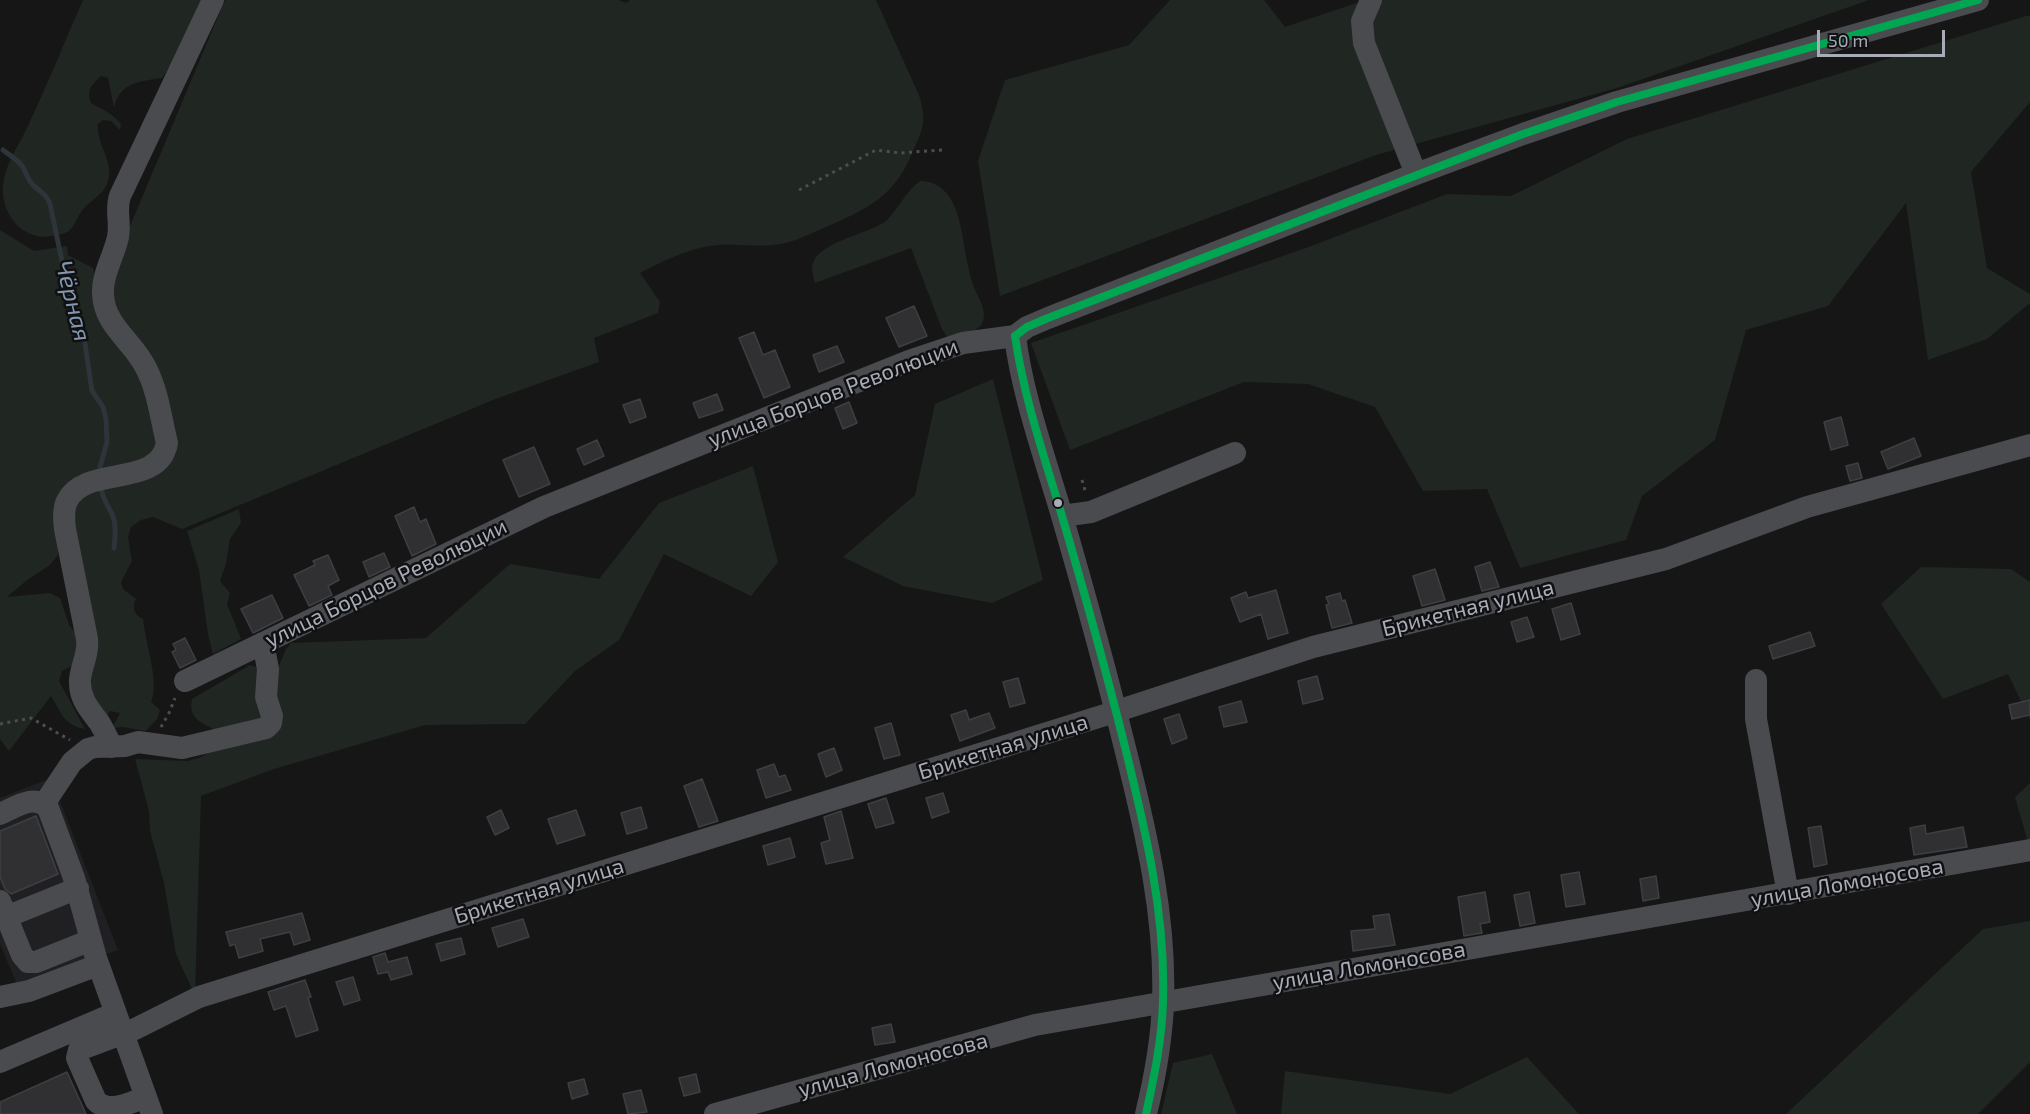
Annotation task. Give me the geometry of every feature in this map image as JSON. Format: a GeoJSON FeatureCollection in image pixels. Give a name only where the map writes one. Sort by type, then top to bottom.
{"type":"FeatureCollection","features":[{"type":"Feature","properties":{"kind":"street"},"geometry":{"type":"LineString","coordinates":[[112,747],[100,724],[85,704],[81,691],[80,680],[89,651],[64,529],[64,514],[66,503],[72,493],[82,485],[152,465],[159,461],[166,452],[167,443],[152,379],[135,349],[116,330],[109,318],[103,291],[105,277],[118,238],[117,204],[213,0]]}},
{"type":"Feature","properties":{"kind":"street"},"geometry":{"type":"LineString","coordinates":[[1371,0],[1362,21],[1364,43],[1416,174]]}},
{"type":"Feature","properties":{"kind":"street","name":"улица Борцов Революции"},"geometry":{"type":"LineString","coordinates":[[185,681],[544,507],[909,361],[963,343],[1016,336],[1027,327],[1048,318],[1416,174],[1617,102],[1978,0]]}},
{"type":"Feature","properties":{"kind":"street"},"geometry":{"type":"LineString","coordinates":[[1016,336],[1018,355],[1116,711],[1143,822],[1156,896],[1162,944],[1163,1003],[1152,1091],[1146,1114]]}},
{"type":"Feature","properties":{"kind":"street","name":"Брикетная улица"},"geometry":{"type":"LineString","coordinates":[[119,1023],[1116,711],[1313,646],[1666,559],[1807,507],[2030,445]]}},
{"type":"Feature","properties":{"kind":"street"},"geometry":{"type":"LineString","coordinates":[[1062,516],[1091,512],[1235,453]]}},
{"type":"Feature","properties":{"kind":"street"},"geometry":{"type":"LineString","coordinates":[[44,804],[72,762],[88,749],[138,742],[182,748],[266,728],[271,723],[272,716],[266,698],[268,669],[263,643]]}},
{"type":"Feature","properties":{"kind":"street"},"geometry":{"type":"LineString","coordinates":[[1756,680],[1755,719],[1788,894]]}},
{"type":"Feature","properties":{"kind":"street"},"geometry":{"type":"LineString","coordinates":[[0,814],[30,801],[44,804],[48,808],[78,888],[98,965],[119,1023],[149,1106],[105,1108],[96,1101],[77,1058],[79,1050],[119,1023]]}},
{"type":"Feature","properties":{"kind":"street","name":"улица Ломоносова"},"geometry":{"type":"LineString","coordinates":[[715,1114],[1035,1025],[2030,850]]}},
{"type":"Feature","properties":{"kind":"street"},"geometry":{"type":"LineString","coordinates":[[78,888],[3,909],[22,956],[27,962],[36,962],[91,940]]}},
{"type":"Feature","properties":{"kind":"street"},"geometry":{"type":"LineString","coordinates":[[0,997],[29,991],[98,965]]}},
{"type":"Feature","properties":{"kind":"street"},"geometry":{"type":"LineString","coordinates":[[0,1062],[119,1023]]}},
{"type":"Feature","properties":{"kind":"path"},"geometry":{"type":"LineString","coordinates":[[799,190],[876,150],[900,153],[942,150]]}},
{"type":"Feature","properties":{"kind":"path"},"geometry":{"type":"LineString","coordinates":[[138,742],[149,738],[165,723],[185,681]]}},
{"type":"Feature","properties":{"kind":"path"},"geometry":{"type":"LineString","coordinates":[[0,724],[31,718],[88,749]]}},
{"type":"Feature","properties":{"kind":"shaded area"},"geometry":{"type":"Polygon","coordinates":[[[83,0],[206,0],[179,54],[162,78],[138,82],[126,88],[114,108],[108,78],[101,76],[93,85],[89,95],[91,103],[111,114],[121,124],[120,130],[111,121],[103,120],[98,124],[100,139],[109,166],[108,181],[101,193],[84,208],[69,231],[45,237],[25,231],[11,217],[3,196],[4,178],[83,0]]]}},
{"type":"Feature","properties":{"kind":"shaded area"},"geometry":{"type":"Polygon","coordinates":[[[225,0],[619,0],[626,3],[630,0],[876,0],[919,95],[923,113],[922,127],[903,172],[884,195],[860,211],[790,242],[773,245],[704,247],[672,258],[640,273],[660,302],[658,313],[594,338],[599,362],[498,398],[182,529],[153,517],[141,520],[131,527],[128,537],[132,561],[121,582],[123,589],[136,599],[135,611],[143,619],[153,673],[151,702],[160,710],[157,719],[146,731],[123,727],[112,728],[120,713],[110,711],[103,720],[90,702],[70,529],[74,501],[170,463],[176,454],[176,444],[112,298],[111,282],[128,231],[225,0]]]}},
{"type":"Feature","properties":{"kind":"shaded area"},"geometry":{"type":"Polygon","coordinates":[[[1170,0],[1264,0],[1285,27],[1366,0],[1869,0],[1617,88],[1376,155],[1000,296],[978,161],[1005,80],[1129,45],[1170,0]]]}},
{"type":"Feature","properties":{"kind":"shaded area"},"geometry":{"type":"Polygon","coordinates":[[[2030,16],[2030,102],[1971,172],[1987,268],[2030,294],[2030,303],[1987,339],[1928,360],[1906,203],[1828,306],[1746,330],[1715,440],[1642,496],[1626,540],[1520,568],[1487,489],[1423,491],[1375,407],[1308,384],[1244,382],[1070,450],[1031,343],[1306,248],[1447,194],[1511,196],[1627,139],[2030,16]]]}},
{"type":"Feature","properties":{"kind":"shaded area"},"geometry":{"type":"Polygon","coordinates":[[[920,181],[933,183],[944,191],[955,207],[958,217],[971,277],[984,312],[981,325],[963,336],[948,338],[942,329],[911,248],[815,283],[812,269],[815,259],[822,252],[832,245],[887,220],[920,181]]]}},
{"type":"Feature","properties":{"kind":"shaded area"},"geometry":{"type":"Polygon","coordinates":[[[0,230],[34,251],[67,246],[68,255],[93,268],[95,279],[137,363],[160,439],[156,458],[94,475],[58,537],[58,555],[50,565],[7,597],[50,593],[60,598],[69,625],[77,635],[79,648],[73,665],[62,671],[59,681],[85,729],[67,721],[51,696],[9,751],[0,739],[0,230]]]}},
{"type":"Feature","properties":{"kind":"shaded area"},"geometry":{"type":"Polygon","coordinates":[[[993,379],[1043,580],[992,603],[903,586],[843,557],[915,495],[935,404],[993,379]]]}},
{"type":"Feature","properties":{"kind":"shaded area"},"geometry":{"type":"Polygon","coordinates":[[[753,466],[778,562],[751,596],[664,554],[619,640],[575,671],[525,724],[425,725],[274,769],[201,796],[195,996],[176,954],[164,883],[150,831],[149,811],[135,759],[188,761],[213,750],[247,740],[275,697],[277,671],[291,643],[426,638],[510,564],[599,579],[659,503],[753,466]]]}},
{"type":"Feature","properties":{"kind":"shaded area"},"geometry":{"type":"Polygon","coordinates":[[[239,509],[241,523],[230,539],[226,564],[220,581],[230,593],[227,604],[241,639],[213,654],[199,570],[187,531],[239,509]]]}},
{"type":"Feature","properties":{"kind":"shaded area"},"geometry":{"type":"Polygon","coordinates":[[[1921,567],[2011,569],[2030,582],[2030,720],[2008,674],[1943,699],[1881,604],[1921,567]]]}},
{"type":"Feature","properties":{"kind":"shaded area"},"geometry":{"type":"Polygon","coordinates":[[[250,665],[257,667],[263,717],[258,722],[217,731],[194,716],[191,706],[192,699],[250,665]]]}},
{"type":"Feature","properties":{"kind":"shaded area"},"geometry":{"type":"Polygon","coordinates":[[[51,778],[118,950],[18,987],[0,944],[0,798],[51,778]]]}},
{"type":"Feature","properties":{"kind":"shaded area"},"geometry":{"type":"Polygon","coordinates":[[[2030,783],[2030,839],[2027,839],[2015,797],[2030,783]]]}},
{"type":"Feature","properties":{"kind":"shaded area"},"geometry":{"type":"Polygon","coordinates":[[[2030,921],[2030,1062],[1978,1114],[1786,1114],[1983,929],[2030,921]]]}},
{"type":"Feature","properties":{"kind":"shaded area"},"geometry":{"type":"Polygon","coordinates":[[[1212,1054],[1237,1114],[1161,1114],[1173,1063],[1212,1054]]]}},
{"type":"Feature","properties":{"kind":"shaded area"},"geometry":{"type":"Polygon","coordinates":[[[1527,1057],[1579,1114],[1281,1114],[1285,1071],[1450,1094],[1527,1057]]]}},
{"type":"Feature","properties":{"kind":"building"},"geometry":{"type":"Polygon","coordinates":[[[914,306],[927,336],[899,347],[886,318],[914,306]]]}},
{"type":"Feature","properties":{"kind":"building"},"geometry":{"type":"Polygon","coordinates":[[[754,332],[763,355],[775,350],[790,387],[764,398],[739,338],[754,332]]]}},
{"type":"Feature","properties":{"kind":"building"},"geometry":{"type":"Polygon","coordinates":[[[837,346],[844,362],[819,372],[813,355],[837,346]]]}},
{"type":"Feature","properties":{"kind":"building"},"geometry":{"type":"Polygon","coordinates":[[[717,394],[723,410],[699,418],[693,403],[717,394]]]}},
{"type":"Feature","properties":{"kind":"building"},"geometry":{"type":"Polygon","coordinates":[[[640,399],[646,417],[630,423],[623,405],[640,399]]]}},
{"type":"Feature","properties":{"kind":"building"},"geometry":{"type":"Polygon","coordinates":[[[849,402],[857,423],[843,429],[835,408],[849,402]]]}},
{"type":"Feature","properties":{"kind":"building"},"geometry":{"type":"Polygon","coordinates":[[[1841,417],[1848,445],[1831,450],[1824,422],[1841,417]]]}},
{"type":"Feature","properties":{"kind":"building"},"geometry":{"type":"Polygon","coordinates":[[[1914,438],[1921,456],[1888,469],[1881,452],[1914,438]]]}},
{"type":"Feature","properties":{"kind":"building"},"geometry":{"type":"Polygon","coordinates":[[[597,440],[604,456],[584,465],[577,449],[597,440]]]}},
{"type":"Feature","properties":{"kind":"building"},"geometry":{"type":"Polygon","coordinates":[[[534,447],[550,484],[519,497],[503,460],[534,447]]]}},
{"type":"Feature","properties":{"kind":"building"},"geometry":{"type":"Polygon","coordinates":[[[1858,463],[1862,478],[1850,481],[1846,466],[1858,463]]]}},
{"type":"Feature","properties":{"kind":"building"},"geometry":{"type":"Polygon","coordinates":[[[414,507],[420,522],[426,519],[436,544],[412,556],[395,516],[414,507]]]}},
{"type":"Feature","properties":{"kind":"building"},"geometry":{"type":"Polygon","coordinates":[[[384,553],[390,567],[369,577],[363,562],[384,553]]]}},
{"type":"Feature","properties":{"kind":"building"},"geometry":{"type":"Polygon","coordinates":[[[328,555],[339,580],[328,586],[332,595],[309,606],[294,575],[315,565],[313,561],[328,555]]]}},
{"type":"Feature","properties":{"kind":"building"},"geometry":{"type":"Polygon","coordinates":[[[1490,562],[1499,587],[1482,591],[1475,567],[1490,562]]]}},
{"type":"Feature","properties":{"kind":"building"},"geometry":{"type":"Polygon","coordinates":[[[1435,569],[1445,600],[1422,606],[1413,576],[1435,569]]]}},
{"type":"Feature","properties":{"kind":"building"},"geometry":{"type":"Polygon","coordinates":[[[1276,590],[1288,633],[1268,639],[1261,614],[1240,622],[1231,598],[1246,592],[1248,598],[1276,590]]]}},
{"type":"Feature","properties":{"kind":"building"},"geometry":{"type":"Polygon","coordinates":[[[1340,593],[1342,601],[1345,600],[1352,623],[1332,628],[1326,597],[1340,593]]]}},
{"type":"Feature","properties":{"kind":"building"},"geometry":{"type":"Polygon","coordinates":[[[272,595],[283,618],[253,633],[241,609],[272,595]]]}},
{"type":"Feature","properties":{"kind":"building"},"geometry":{"type":"Polygon","coordinates":[[[1571,603],[1580,634],[1561,640],[1552,609],[1571,603]]]}},
{"type":"Feature","properties":{"kind":"building"},"geometry":{"type":"Polygon","coordinates":[[[1527,617],[1534,637],[1517,642],[1511,622],[1527,617]]]}},
{"type":"Feature","properties":{"kind":"building"},"geometry":{"type":"Polygon","coordinates":[[[1810,632],[1815,646],[1773,659],[1769,646],[1810,632]]]}},
{"type":"Feature","properties":{"kind":"building"},"geometry":{"type":"Polygon","coordinates":[[[185,638],[196,660],[180,668],[172,652],[176,650],[173,644],[185,638]]]}},
{"type":"Feature","properties":{"kind":"building"},"geometry":{"type":"Polygon","coordinates":[[[1317,676],[1323,699],[1303,704],[1298,681],[1317,676]]]}},
{"type":"Feature","properties":{"kind":"building"},"geometry":{"type":"Polygon","coordinates":[[[1018,678],[1025,703],[1010,707],[1003,682],[1018,678]]]}},
{"type":"Feature","properties":{"kind":"building"},"geometry":{"type":"Polygon","coordinates":[[[2030,700],[2030,715],[2012,719],[2009,705],[2030,700]]]}},
{"type":"Feature","properties":{"kind":"building"},"geometry":{"type":"Polygon","coordinates":[[[1241,701],[1247,722],[1224,727],[1219,707],[1241,701]]]}},
{"type":"Feature","properties":{"kind":"building"},"geometry":{"type":"Polygon","coordinates":[[[966,710],[969,720],[989,713],[995,728],[960,741],[951,715],[966,710]]]}},
{"type":"Feature","properties":{"kind":"building"},"geometry":{"type":"Polygon","coordinates":[[[1179,714],[1187,738],[1172,744],[1164,719],[1179,714]]]}},
{"type":"Feature","properties":{"kind":"building"},"geometry":{"type":"Polygon","coordinates":[[[891,723],[900,755],[884,759],[875,728],[891,723]]]}},
{"type":"Feature","properties":{"kind":"building"},"geometry":{"type":"Polygon","coordinates":[[[834,748],[842,770],[826,777],[818,754],[834,748]]]}},
{"type":"Feature","properties":{"kind":"building"},"geometry":{"type":"Polygon","coordinates":[[[774,764],[779,777],[785,775],[791,790],[766,798],[757,770],[774,764]]]}},
{"type":"Feature","properties":{"kind":"building"},"geometry":{"type":"Polygon","coordinates":[[[702,779],[718,821],[699,827],[684,786],[702,779]]]}},
{"type":"Feature","properties":{"kind":"building"},"geometry":{"type":"Polygon","coordinates":[[[943,793],[949,812],[932,818],[926,798],[943,793]]]}},
{"type":"Feature","properties":{"kind":"building"},"geometry":{"type":"Polygon","coordinates":[[[886,798],[894,823],[876,828],[868,804],[886,798]]]}},
{"type":"Feature","properties":{"kind":"building"},"geometry":{"type":"Polygon","coordinates":[[[641,807],[647,828],[627,834],[621,813],[641,807]]]}},
{"type":"Feature","properties":{"kind":"building"},"geometry":{"type":"Polygon","coordinates":[[[501,810],[509,828],[495,835],[487,817],[501,810]]]}},
{"type":"Feature","properties":{"kind":"building"},"geometry":{"type":"Polygon","coordinates":[[[576,810],[585,835],[557,844],[548,819],[576,810]]]}},
{"type":"Feature","properties":{"kind":"building"},"geometry":{"type":"Polygon","coordinates":[[[841,811],[853,858],[826,864],[821,843],[830,840],[824,817],[841,811]]]}},
{"type":"Feature","properties":{"kind":"building"},"geometry":{"type":"Polygon","coordinates":[[[36,816],[58,874],[11,894],[5,889],[0,877],[0,831],[36,816]]]}},
{"type":"Feature","properties":{"kind":"building"},"geometry":{"type":"Polygon","coordinates":[[[1925,825],[1926,834],[1963,827],[1967,847],[1914,855],[1910,828],[1925,825]]]}},
{"type":"Feature","properties":{"kind":"building"},"geometry":{"type":"Polygon","coordinates":[[[1821,826],[1827,864],[1814,867],[1808,828],[1821,826]]]}},
{"type":"Feature","properties":{"kind":"building"},"geometry":{"type":"Polygon","coordinates":[[[790,838],[795,857],[768,865],[763,846],[790,838]]]}},
{"type":"Feature","properties":{"kind":"building"},"geometry":{"type":"Polygon","coordinates":[[[1579,872],[1585,904],[1566,907],[1561,875],[1579,872]]]}},
{"type":"Feature","properties":{"kind":"building"},"geometry":{"type":"Polygon","coordinates":[[[1656,876],[1659,898],[1643,901],[1640,879],[1656,876]]]}},
{"type":"Feature","properties":{"kind":"building"},"geometry":{"type":"Polygon","coordinates":[[[1485,892],[1490,922],[1480,924],[1482,933],[1464,936],[1458,897],[1485,892]]]}},
{"type":"Feature","properties":{"kind":"building"},"geometry":{"type":"Polygon","coordinates":[[[1529,892],[1535,923],[1520,926],[1514,895],[1529,892]]]}},
{"type":"Feature","properties":{"kind":"building"},"geometry":{"type":"Polygon","coordinates":[[[302,913],[310,940],[294,945],[290,932],[260,939],[263,951],[239,958],[235,944],[230,946],[226,932],[302,913]]]}},
{"type":"Feature","properties":{"kind":"building"},"geometry":{"type":"Polygon","coordinates":[[[1389,914],[1395,945],[1353,951],[1351,931],[1375,929],[1373,916],[1389,914]]]}},
{"type":"Feature","properties":{"kind":"building"},"geometry":{"type":"Polygon","coordinates":[[[523,919],[529,937],[498,947],[492,928],[523,919]]]}},
{"type":"Feature","properties":{"kind":"building"},"geometry":{"type":"Polygon","coordinates":[[[461,938],[465,954],[441,961],[436,944],[461,938]]]}},
{"type":"Feature","properties":{"kind":"building"},"geometry":{"type":"Polygon","coordinates":[[[385,953],[388,962],[407,957],[412,974],[391,980],[388,972],[378,974],[373,957],[385,953]]]}},
{"type":"Feature","properties":{"kind":"building"},"geometry":{"type":"Polygon","coordinates":[[[353,977],[360,1000],[344,1005],[336,982],[353,977]]]}},
{"type":"Feature","properties":{"kind":"building"},"geometry":{"type":"Polygon","coordinates":[[[305,980],[318,1030],[296,1037],[286,1006],[274,1010],[268,992],[305,980]]]}},
{"type":"Feature","properties":{"kind":"building"},"geometry":{"type":"Polygon","coordinates":[[[891,1024],[895,1042],[875,1045],[872,1028],[891,1024]]]}},
{"type":"Feature","properties":{"kind":"building"},"geometry":{"type":"Polygon","coordinates":[[[67,1072],[86,1114],[0,1114],[0,1102],[67,1072]]]}},
{"type":"Feature","properties":{"kind":"building"},"geometry":{"type":"Polygon","coordinates":[[[696,1074],[700,1092],[684,1096],[679,1078],[696,1074]]]}},
{"type":"Feature","properties":{"kind":"building"},"geometry":{"type":"Polygon","coordinates":[[[584,1079],[588,1094],[572,1099],[568,1083],[584,1079]]]}},
{"type":"Feature","properties":{"kind":"building"},"geometry":{"type":"Polygon","coordinates":[[[641,1090],[647,1112],[628,1114],[623,1094],[641,1090]]]}},
{"type":"Feature","properties":{"kind":"waterway","name":"Чёрная"},"geometry":{"type":"LineString","coordinates":[[3,150],[24,168],[29,181],[50,204],[71,304],[84,337],[92,391],[103,407],[106,419],[107,442],[100,467]]}},
{"type":"Feature","properties":{"kind":"waterway","name":"Чёрная"},"geometry":{"type":"LineString","coordinates":[[102,492],[115,522],[114,548]]}},
{"type":"Feature","properties":{"kind":"transit line"},"geometry":{"type":"LineString","coordinates":[[1015,336],[1027,327],[1048,318],[1523,134],[1617,102],[1978,0]]}},
{"type":"Feature","properties":{"kind":"transit line"},"geometry":{"type":"LineString","coordinates":[[1015,336],[1029,404],[1117,715],[1139,807],[1158,904],[1163,1002],[1155,1072],[1146,1114]]}}]}
